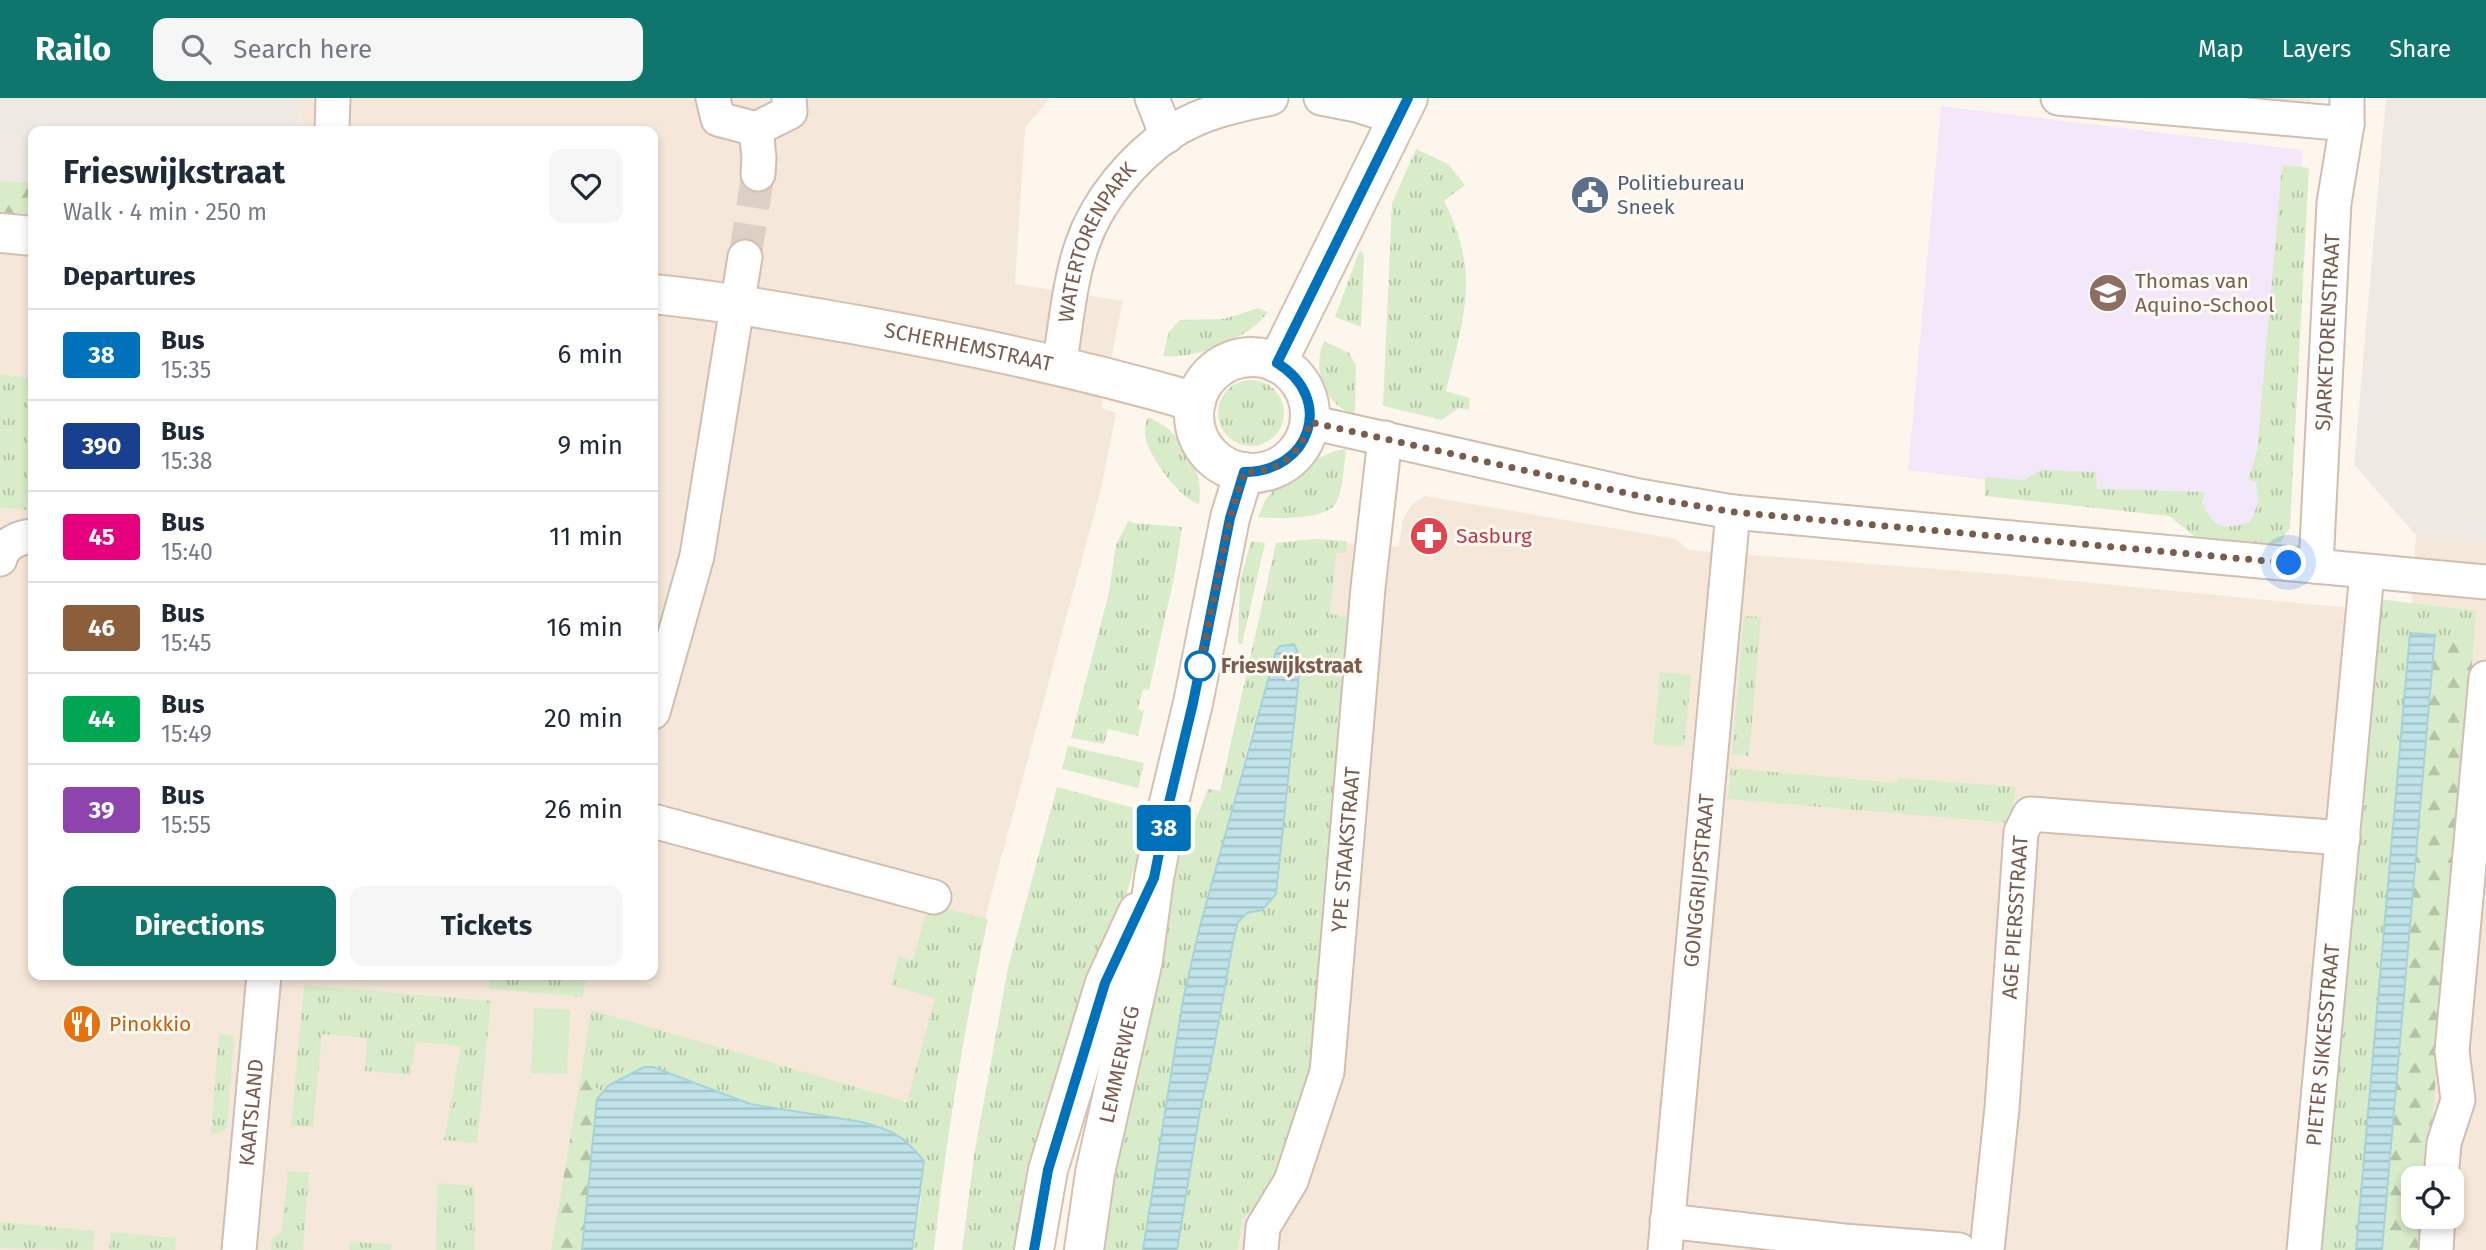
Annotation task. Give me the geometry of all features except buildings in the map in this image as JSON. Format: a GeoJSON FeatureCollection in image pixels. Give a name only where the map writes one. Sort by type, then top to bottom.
{"type":"FeatureCollection","features":[{"type":"Feature","properties":{"kind":"main road"},"geometry":{"type":"LineString","coordinates":[[1277,363],[1403,108]]}},
{"type":"Feature","properties":{"kind":"main road"},"geometry":{"type":"LineString","coordinates":[[0,233],[28,236]]}},
{"type":"Feature","properties":{"kind":"main road","name":"SCHERHEMSTRAAT"},"geometry":{"type":"LineString","coordinates":[[658,295],[739,305],[912,335],[1059,366],[1196,402]]}},
{"type":"Feature","properties":{"kind":"main road"},"geometry":{"type":"LineString","coordinates":[[1252,357],[1277,363],[1289,370],[1306,392],[1310,422],[1306,436],[1291,458],[1271,469],[1244,472],[1228,467],[1215,459],[1204,447],[1197,433],[1194,417],[1196,402],[1207,378],[1227,363],[1252,357]]}},
{"type":"Feature","properties":{"kind":"main road","name":"LEMMERWEG"},"geometry":{"type":"LineString","coordinates":[[1084,1250],[1095,1173],[1143,960],[1154,878],[1168,807],[1193,703],[1230,518],[1244,472]]}},
{"type":"Feature","properties":{"kind":"main road","name":"LEMMERWEG"},"geometry":{"type":"LineString","coordinates":[[1034,1250],[1048,1170],[1105,983],[1154,878]]}},
{"type":"Feature","properties":{"kind":"street"},"geometry":{"type":"LineString","coordinates":[[332,126],[333,98]]}},
{"type":"Feature","properties":{"kind":"street"},"geometry":{"type":"LineString","coordinates":[[713,98],[718,119],[756,129],[790,112],[789,98]]}},
{"type":"Feature","properties":{"kind":"street"},"geometry":{"type":"LineString","coordinates":[[1152,98],[1167,136]]}},
{"type":"Feature","properties":{"kind":"street","name":"WATERTORENPARK"},"geometry":{"type":"LineString","coordinates":[[1059,366],[1072,286],[1082,245],[1104,200],[1123,176],[1167,136],[1205,116],[1270,98]]}},
{"type":"Feature","properties":{"kind":"street"},"geometry":{"type":"LineString","coordinates":[[1321,98],[1357,105],[1403,108]]}},
{"type":"Feature","properties":{"kind":"street"},"geometry":{"type":"LineString","coordinates":[[2058,98],[2347,111]]}},
{"type":"Feature","properties":{"kind":"street","name":"SJARKETORENSTRAAT"},"geometry":{"type":"LineString","coordinates":[[2316,566],[2334,203],[2347,111]]}},
{"type":"Feature","properties":{"kind":"street"},"geometry":{"type":"LineString","coordinates":[[756,129],[758,174]]}},
{"type":"Feature","properties":{"kind":"street"},"geometry":{"type":"LineString","coordinates":[[658,694],[697,556],[746,257]]}},
{"type":"Feature","properties":{"kind":"street"},"geometry":{"type":"LineString","coordinates":[[1310,422],[1639,496],[1733,512],[2486,582]]}},
{"type":"Feature","properties":{"kind":"street","name":"YPE STAAKSTRAAT"},"geometry":{"type":"LineString","coordinates":[[1261,1250],[1263,1227],[1291,1181],[1327,1072],[1368,588],[1385,438]]}},
{"type":"Feature","properties":{"kind":"street","name":"GONGGRIJPSTRAAT"},"geometry":{"type":"LineString","coordinates":[[1666,1236],[1733,512]]}},
{"type":"Feature","properties":{"kind":"street"},"geometry":{"type":"LineString","coordinates":[[0,559],[11,542],[28,537]]}},
{"type":"Feature","properties":{"kind":"street","name":"PIETER SIKKESSTRAAT"},"geometry":{"type":"LineString","coordinates":[[2304,1250],[2367,572]]}},
{"type":"Feature","properties":{"kind":"street"},"geometry":{"type":"LineString","coordinates":[[2442,1166],[2444,1143],[2472,1101],[2452,1051],[2486,678]]}},
{"type":"Feature","properties":{"kind":"street","name":"AGE PIERSSTRAAT"},"geometry":{"type":"LineString","coordinates":[[1987,1250],[2002,1108],[2021,832],[2030,814],[2343,838]]}},
{"type":"Feature","properties":{"kind":"street"},"geometry":{"type":"LineString","coordinates":[[658,822],[934,897]]}},
{"type":"Feature","properties":{"kind":"street","name":"KAATSLAND"},"geometry":{"type":"LineString","coordinates":[[239,1250],[264,980]]}},
{"type":"Feature","properties":{"kind":"street"},"geometry":{"type":"LineString","coordinates":[[2436,1250],[2437,1229]]}},
{"type":"Feature","properties":{"kind":"street"},"geometry":{"type":"LineString","coordinates":[[1666,1236],[1844,1241],[1959,1250]]}},
{"type":"Feature","properties":{"kind":"shaded area"},"geometry":{"type":"Polygon","coordinates":[[[0,98],[300,98],[299,126],[28,126],[28,198],[0,195],[0,98]]]}},
{"type":"Feature","properties":{"kind":"shaded area"},"geometry":{"type":"Polygon","coordinates":[[[300,98],[1050,98],[1025,128],[1015,284],[1123,301],[1101,408],[1116,413],[1101,489],[986,914],[946,1103],[901,1100],[606,1250],[0,1250],[0,195],[28,198],[28,980],[658,980],[658,126],[299,126],[300,98]]]}},
{"type":"Feature","properties":{"kind":"shaded area"},"geometry":{"type":"Polygon","coordinates":[[[2215,98],[2311,98],[2311,106],[2215,98]]]}},
{"type":"Feature","properties":{"kind":"shaded area"},"geometry":{"type":"Polygon","coordinates":[[[2386,98],[2486,98],[2486,542],[2416,535],[2354,465],[2386,98]]]}},
{"type":"Feature","properties":{"kind":"shaded area","name":"Thomas van Aquino-School"},"geometry":{"type":"Polygon","coordinates":[[[1941,106],[2303,150],[2273,534],[2209,532],[2187,506],[1908,470],[1941,106]]]}},
{"type":"Feature","properties":{"kind":"shaded area"},"geometry":{"type":"Polygon","coordinates":[[[1425,496],[1676,539],[1689,550],[2001,574],[2411,614],[2416,535],[2486,542],[2486,1250],[1163,1250],[1314,542],[1399,547],[1402,521],[1412,504],[1425,496]]]}},
{"type":"Feature","properties":{"kind":"green space"},"geometry":{"type":"Polygon","coordinates":[[[1416,149],[1448,164],[1465,185],[1444,201],[1455,227],[1466,273],[1463,317],[1446,391],[1470,398],[1469,410],[1459,408],[1442,420],[1383,406],[1392,203],[1416,149]]]}},
{"type":"Feature","properties":{"kind":"green space"},"geometry":{"type":"Polygon","coordinates":[[[2282,165],[2309,168],[2290,527],[2281,542],[2265,546],[2199,540],[2169,516],[1985,496],[1985,477],[2024,480],[2041,470],[2096,472],[2097,489],[2205,492],[2202,503],[2215,523],[2226,527],[2250,522],[2256,508],[2257,494],[2256,483],[2248,479],[2257,452],[2282,165]]]}},
{"type":"Feature","properties":{"kind":"green space"},"geometry":{"type":"Polygon","coordinates":[[[0,181],[28,183],[28,223],[0,221],[0,181]]]}},
{"type":"Feature","properties":{"kind":"green space"},"geometry":{"type":"Polygon","coordinates":[[[1362,251],[1361,327],[1335,317],[1359,252],[1362,251]]]}},
{"type":"Feature","properties":{"kind":"green space"},"geometry":{"type":"Polygon","coordinates":[[[1258,308],[1268,312],[1235,339],[1206,351],[1163,356],[1169,332],[1180,320],[1224,319],[1258,308]]]}},
{"type":"Feature","properties":{"kind":"green space"},"geometry":{"type":"Polygon","coordinates":[[[1324,341],[1349,353],[1356,365],[1355,414],[1335,403],[1323,385],[1319,363],[1324,341]]]}},
{"type":"Feature","properties":{"kind":"green space"},"geometry":{"type":"Polygon","coordinates":[[[0,375],[28,378],[28,510],[0,508],[0,375]]]}},
{"type":"Feature","properties":{"kind":"green space"},"geometry":{"type":"Polygon","coordinates":[[[1251,380],[1274,390],[1284,413],[1274,436],[1251,446],[1228,436],[1218,413],[1228,390],[1251,380]]]}},
{"type":"Feature","properties":{"kind":"green space"},"geometry":{"type":"Polygon","coordinates":[[[1148,417],[1171,431],[1188,452],[1198,477],[1199,504],[1176,487],[1154,457],[1145,437],[1148,417]]]}},
{"type":"Feature","properties":{"kind":"green space"},"geometry":{"type":"Polygon","coordinates":[[[1346,449],[1340,492],[1331,509],[1300,517],[1258,517],[1266,499],[1278,485],[1316,459],[1346,449]]]}},
{"type":"Feature","properties":{"kind":"green space"},"geometry":{"type":"Polygon","coordinates":[[[1129,520],[1133,523],[1182,527],[1175,573],[1149,690],[1143,689],[1138,709],[1144,711],[1138,736],[1108,729],[1104,744],[1071,738],[1109,592],[1116,545],[1129,520]]]}},
{"type":"Feature","properties":{"kind":"green space"},"geometry":{"type":"Polygon","coordinates":[[[1314,539],[1347,541],[1346,553],[1336,553],[1330,614],[1350,618],[1312,1074],[1281,1174],[1242,1220],[1238,1250],[1177,1250],[1200,1111],[1238,922],[1247,913],[1262,910],[1276,894],[1280,847],[1254,724],[1183,1000],[1143,1250],[1092,1250],[1165,910],[1176,868],[1208,789],[1220,791],[1276,543],[1314,539]]]}},
{"type":"Feature","properties":{"kind":"green space"},"geometry":{"type":"Polygon","coordinates":[[[1251,541],[1265,543],[1242,644],[1238,643],[1240,581],[1251,541]]]}},
{"type":"Feature","properties":{"kind":"green space"},"geometry":{"type":"Polygon","coordinates":[[[2379,599],[2476,611],[2474,640],[2410,634],[2356,1250],[2321,1250],[2379,599]]]}},
{"type":"Feature","properties":{"kind":"green space"},"geometry":{"type":"Polygon","coordinates":[[[1744,616],[1761,617],[1749,756],[1732,754],[1744,616]]]}},
{"type":"Feature","properties":{"kind":"green space"},"geometry":{"type":"Polygon","coordinates":[[[2435,635],[2474,640],[2428,1166],[2401,1166],[2401,1229],[2422,1229],[2420,1250],[2382,1250],[2435,635]]]}},
{"type":"Feature","properties":{"kind":"green space"},"geometry":{"type":"Polygon","coordinates":[[[1660,672],[1691,675],[1684,747],[1653,744],[1660,672]]]}},
{"type":"Feature","properties":{"kind":"green space"},"geometry":{"type":"Polygon","coordinates":[[[1068,746],[1144,763],[1138,788],[1062,769],[1068,746]]]}},
{"type":"Feature","properties":{"kind":"green space"},"geometry":{"type":"Polygon","coordinates":[[[1731,768],[1897,783],[1898,778],[2016,787],[2011,823],[1728,799],[1731,768]]]}},
{"type":"Feature","properties":{"kind":"green space"},"geometry":{"type":"Polygon","coordinates":[[[1057,787],[1138,809],[1137,859],[1017,1250],[962,1250],[974,1156],[1008,968],[1057,787]]]}},
{"type":"Feature","properties":{"kind":"green space"},"geometry":{"type":"Polygon","coordinates":[[[936,906],[988,919],[956,1083],[934,1250],[912,1250],[921,1198],[898,1135],[862,1122],[750,1104],[653,1067],[609,1085],[602,1092],[586,1081],[582,1069],[591,1010],[907,1102],[935,998],[891,985],[899,957],[913,960],[927,911],[935,913],[936,906]]]}},
{"type":"Feature","properties":{"kind":"green space"},"geometry":{"type":"Polygon","coordinates":[[[490,980],[585,980],[583,997],[489,989],[490,980]]]}},
{"type":"Feature","properties":{"kind":"green space"},"geometry":{"type":"Polygon","coordinates":[[[304,985],[491,1001],[477,1143],[444,1140],[461,1046],[416,1042],[410,1075],[365,1071],[367,1038],[322,1034],[313,1127],[291,1126],[304,985]]]}},
{"type":"Feature","properties":{"kind":"green space"},"geometry":{"type":"Polygon","coordinates":[[[534,1008],[570,1010],[567,1074],[531,1073],[534,1008]]]}},
{"type":"Feature","properties":{"kind":"green space"},"geometry":{"type":"Polygon","coordinates":[[[219,1034],[229,1034],[234,1038],[227,1128],[217,1134],[211,1133],[219,1034]]]}},
{"type":"Feature","properties":{"kind":"green space"},"geometry":{"type":"Polygon","coordinates":[[[582,1069],[587,1081],[602,1092],[597,1100],[582,1250],[551,1250],[582,1069]]]}},
{"type":"Feature","properties":{"kind":"green space"},"geometry":{"type":"Polygon","coordinates":[[[288,1171],[309,1172],[303,1250],[271,1250],[272,1238],[281,1232],[288,1171]]]}},
{"type":"Feature","properties":{"kind":"green space"},"geometry":{"type":"Polygon","coordinates":[[[437,1183],[474,1186],[475,1250],[436,1250],[437,1183]]]}},
{"type":"Feature","properties":{"kind":"green space"},"geometry":{"type":"Polygon","coordinates":[[[0,1222],[95,1231],[93,1250],[0,1248],[0,1222]]]}},
{"type":"Feature","properties":{"kind":"green space"},"geometry":{"type":"Polygon","coordinates":[[[111,1232],[176,1238],[175,1250],[109,1250],[111,1232]]]}},
{"type":"Feature","properties":{"kind":"green space"},"geometry":{"type":"Polygon","coordinates":[[[350,1242],[391,1244],[391,1250],[349,1250],[350,1242]]]}},
{"type":"Feature","properties":{"kind":"water"},"geometry":{"type":"Polygon","coordinates":[[[2410,633],[2435,635],[2382,1250],[2356,1250],[2410,633]]]}},
{"type":"Feature","properties":{"kind":"water"},"geometry":{"type":"Polygon","coordinates":[[[1294,644],[1300,658],[1298,686],[1276,894],[1262,910],[1247,913],[1238,922],[1200,1111],[1177,1250],[1143,1250],[1183,1000],[1199,930],[1276,651],[1280,646],[1294,644]]]}},
{"type":"Feature","properties":{"kind":"water"},"geometry":{"type":"Polygon","coordinates":[[[644,1067],[653,1067],[750,1104],[862,1122],[897,1135],[924,1161],[912,1250],[582,1250],[597,1099],[609,1085],[644,1067]]]}},
{"type":"Feature","properties":{"kind":"tunnel"},"geometry":{"type":"LineString","coordinates":[[745,257],[758,174]]}},
{"type":"Feature","properties":{"kind":"bus line","name":"38"},"geometry":{"type":"LineString","coordinates":[[1034,1250],[1048,1170],[1105,983],[1154,878],[1230,518],[1244,472],[1271,469],[1291,458],[1306,436],[1310,422],[1306,392],[1289,370],[1277,363],[1408,98]]}},
{"type":"Feature","properties":{"kind":"place","name":"Politiebureau Sneek"},"geometry":{"type":"Point","coordinates":[1590,195]}},
{"type":"Feature","properties":{"kind":"place","name":"Thomas van Aquino-School"},"geometry":{"type":"Point","coordinates":[2108,293]}},
{"type":"Feature","properties":{"kind":"place","name":"Sasburg"},"geometry":{"type":"Point","coordinates":[1429,536]}},
{"type":"Feature","properties":{"kind":"place","name":"Frieswijkstraat"},"geometry":{"type":"Point","coordinates":[1200,666]}},
{"type":"Feature","properties":{"kind":"place","name":"Pinokkio"},"geometry":{"type":"Point","coordinates":[82,1024]}},
{"type":"Feature","properties":{"kind":"route"},"geometry":{"type":"LineString","coordinates":[[1200,666],[1198,676],[1230,518],[1244,472],[1271,469],[1291,458],[1306,436],[1310,422],[1639,496],[1733,512],[2289,563]]}}]}
